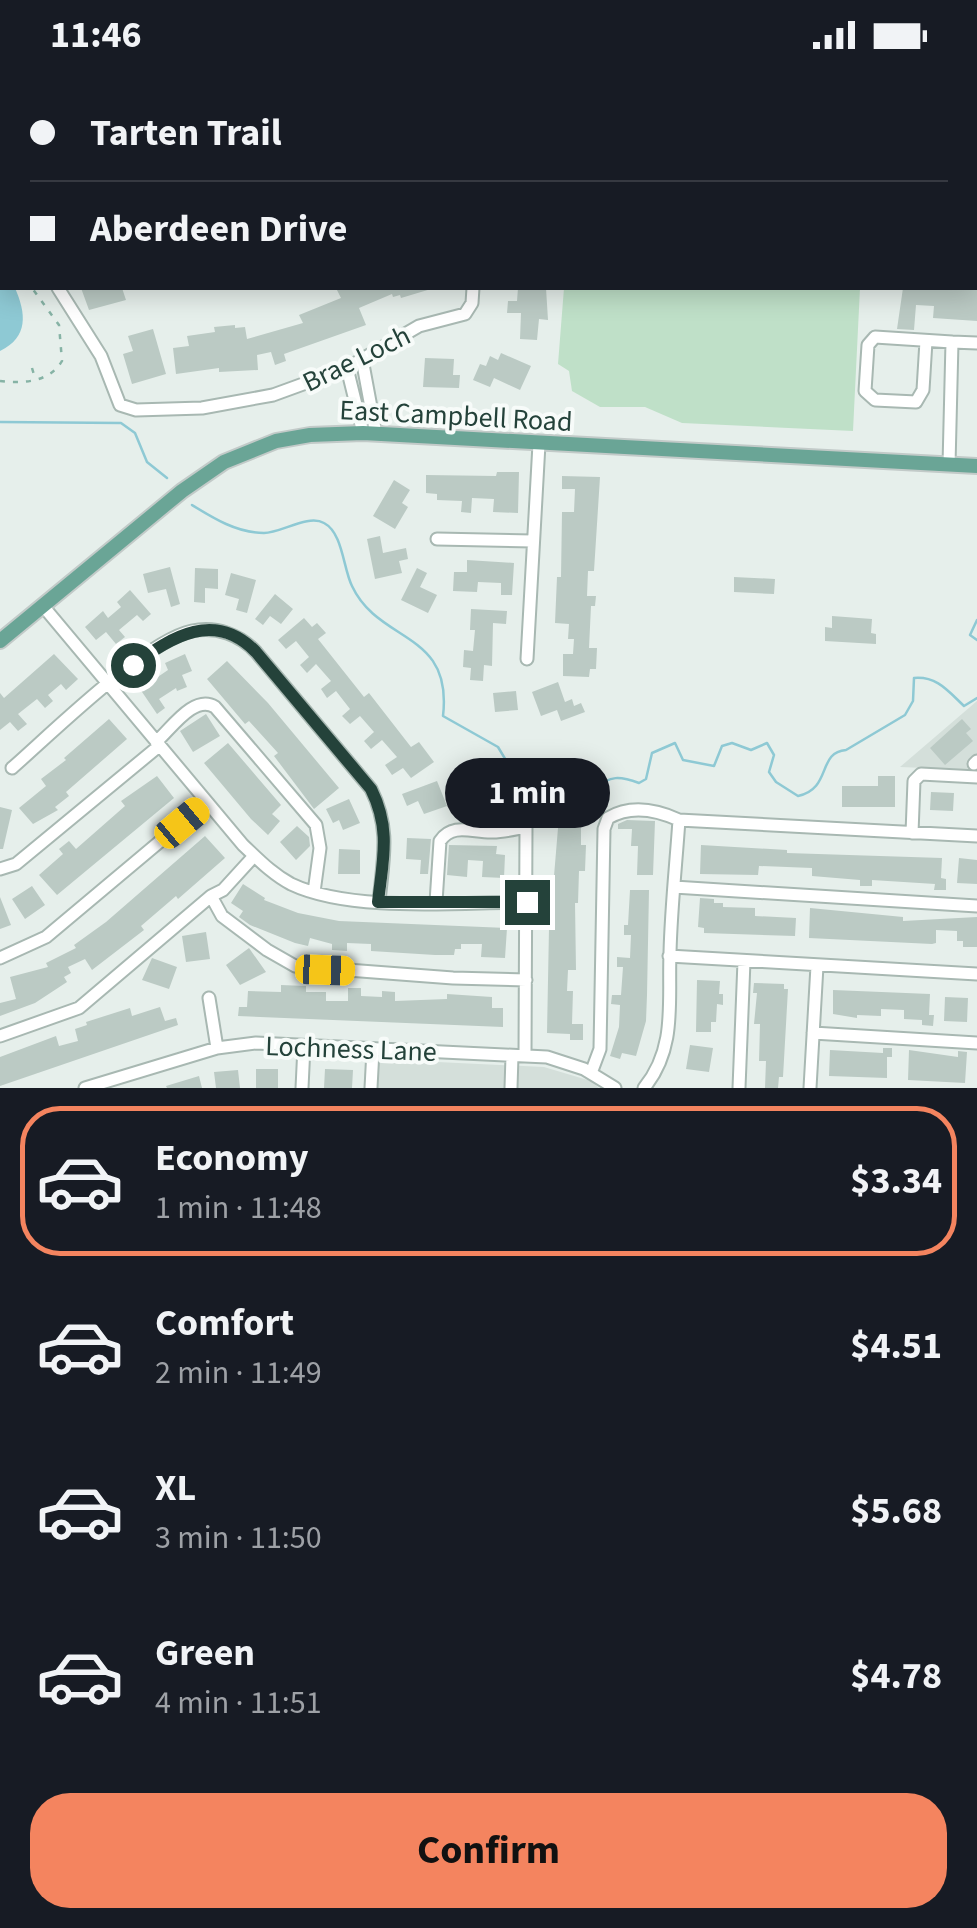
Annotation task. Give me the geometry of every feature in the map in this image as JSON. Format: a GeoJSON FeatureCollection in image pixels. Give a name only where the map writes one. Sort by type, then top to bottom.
{"type":"FeatureCollection","features":[{"type":"Feature","properties":{"kind":"main road","name":"East Campbell Road"},"geometry":{"type":"LineString","coordinates":[[0,642],[182,490],[224,462],[276,441],[310,435],[370,434],[977,466]]}},
{"type":"Feature","properties":{"kind":"street","name":"Brae Loch"},"geometry":{"type":"LineString","coordinates":[[59,290],[101,356],[122,408],[186,408],[241,402],[303,386],[347,368],[419,326],[461,316],[470,310],[473,290]]}},
{"type":"Feature","properties":{"kind":"street"},"geometry":{"type":"LineString","coordinates":[[926,341],[924,390],[916,402],[875,400],[865,391],[868,345],[876,338],[977,343]]}},
{"type":"Feature","properties":{"kind":"street"},"geometry":{"type":"LineString","coordinates":[[949,465],[952,342]]}},
{"type":"Feature","properties":{"kind":"street"},"geometry":{"type":"LineString","coordinates":[[362,359],[370,434]]}},
{"type":"Feature","properties":{"kind":"street"},"geometry":{"type":"LineString","coordinates":[[347,368],[370,434]]}},
{"type":"Feature","properties":{"kind":"street"},"geometry":{"type":"LineString","coordinates":[[526,659],[539,444]]}},
{"type":"Feature","properties":{"kind":"street"},"geometry":{"type":"LineString","coordinates":[[437,538],[532,542]]}},
{"type":"Feature","properties":{"kind":"street"},"geometry":{"type":"LineString","coordinates":[[43,606],[254,856],[288,882],[314,892],[378,902],[527,902]]}},
{"type":"Feature","properties":{"kind":"street"},"geometry":{"type":"LineString","coordinates":[[12,768],[108,684],[159,646],[194,630],[238,636],[371,789],[382,809],[386,828],[378,902]]}},
{"type":"Feature","properties":{"kind":"street"},"geometry":{"type":"LineString","coordinates":[[0,868],[16,864],[158,744],[198,704],[208,703],[216,707],[316,825],[320,848],[314,892]]}},
{"type":"Feature","properties":{"kind":"street"},"geometry":{"type":"LineString","coordinates":[[912,833],[914,781],[921,774],[976,767]]}},
{"type":"Feature","properties":{"kind":"street"},"geometry":{"type":"LineString","coordinates":[[0,958],[46,937],[207,802]]}},
{"type":"Feature","properties":{"kind":"street"},"geometry":{"type":"LineString","coordinates":[[590,1072],[600,1049],[604,829],[608,818],[623,809],[649,810],[679,820],[977,836]]}},
{"type":"Feature","properties":{"kind":"street"},"geometry":{"type":"LineString","coordinates":[[644,1088],[661,1060],[669,1028],[669,956],[679,820]]}},
{"type":"Feature","properties":{"kind":"street"},"geometry":{"type":"LineString","coordinates":[[436,902],[440,841],[445,834],[454,829],[494,832],[526,827],[526,980],[518,1056],[510,1088]]}},
{"type":"Feature","properties":{"kind":"street"},"geometry":{"type":"LineString","coordinates":[[0,1036],[79,1008],[223,890],[254,856]]}},
{"type":"Feature","properties":{"kind":"street"},"geometry":{"type":"LineString","coordinates":[[674,887],[977,906]]}},
{"type":"Feature","properties":{"kind":"street"},"geometry":{"type":"LineString","coordinates":[[211,896],[222,916],[295,966],[526,980]]}},
{"type":"Feature","properties":{"kind":"street"},"geometry":{"type":"LineString","coordinates":[[669,956],[977,974]]}},
{"type":"Feature","properties":{"kind":"street"},"geometry":{"type":"LineString","coordinates":[[739,1088],[744,961]]}},
{"type":"Feature","properties":{"kind":"street"},"geometry":{"type":"LineString","coordinates":[[810,1088],[817,966]]}},
{"type":"Feature","properties":{"kind":"street"},"geometry":{"type":"LineString","coordinates":[[209,998],[217,1048]]}},
{"type":"Feature","properties":{"kind":"street"},"geometry":{"type":"LineString","coordinates":[[813,1033],[977,1043]]}},
{"type":"Feature","properties":{"kind":"street","name":"Lochness Lane"},"geometry":{"type":"LineString","coordinates":[[85,1088],[217,1048],[256,1043],[518,1056],[567,1062],[615,1088]]}},
{"type":"Feature","properties":{"kind":"street"},"geometry":{"type":"LineString","coordinates":[[302,1088],[304,1046]]}},
{"type":"Feature","properties":{"kind":"street"},"geometry":{"type":"LineString","coordinates":[[371,1088],[373,1050]]}},
{"type":"Feature","properties":{"kind":"path"},"geometry":{"type":"LineString","coordinates":[[0,381],[35,380],[57,369],[63,357],[56,320],[34,290]]}},
{"type":"Feature","properties":{"kind":"path"},"geometry":{"type":"LineString","coordinates":[[32,368],[35,380]]}},
{"type":"Feature","properties":{"kind":"shaded area"},"geometry":{"type":"Polygon","coordinates":[[[977,701],[977,770],[900,767],[977,701]]]}},
{"type":"Feature","properties":{"kind":"shaded area"},"geometry":{"type":"Polygon","coordinates":[[[375,1059],[544,1067],[591,1081],[599,1088],[374,1088],[375,1059]]]}},
{"type":"Feature","properties":{"kind":"green space"},"geometry":{"type":"Polygon","coordinates":[[[564,290],[860,290],[853,431],[682,423],[645,407],[600,407],[572,391],[569,371],[558,364],[564,290]]]}},
{"type":"Feature","properties":{"kind":"water"},"geometry":{"type":"Polygon","coordinates":[[[0,290],[16,290],[23,315],[20,332],[0,351],[0,290]]]}},
{"type":"Feature","properties":{"kind":"building"},"geometry":{"type":"Polygon","coordinates":[[[82,290],[123,290],[126,300],[89,310],[82,290]]]}},
{"type":"Feature","properties":{"kind":"building"},"geometry":{"type":"Polygon","coordinates":[[[337,290],[428,290],[401,298],[392,294],[359,308],[366,325],[284,354],[286,361],[275,365],[271,352],[257,355],[258,370],[219,372],[219,368],[176,374],[173,348],[189,346],[187,336],[235,325],[245,327],[247,339],[303,323],[299,315],[341,298],[337,290]]]}},
{"type":"Feature","properties":{"kind":"building"},"geometry":{"type":"Polygon","coordinates":[[[518,290],[546,290],[548,320],[539,319],[537,340],[520,339],[521,313],[507,313],[508,301],[517,301],[518,290]]]}},
{"type":"Feature","properties":{"kind":"building"},"geometry":{"type":"Polygon","coordinates":[[[903,290],[977,290],[977,321],[933,318],[934,306],[916,305],[914,330],[897,329],[903,290]]]}},
{"type":"Feature","properties":{"kind":"building"},"geometry":{"type":"Polygon","coordinates":[[[153,329],[166,374],[132,384],[123,354],[133,351],[128,336],[153,329]]]}},
{"type":"Feature","properties":{"kind":"building"},"geometry":{"type":"Polygon","coordinates":[[[501,353],[531,366],[520,390],[494,378],[490,387],[473,380],[480,364],[486,366],[490,356],[498,360],[501,353]]]}},
{"type":"Feature","properties":{"kind":"building"},"geometry":{"type":"Polygon","coordinates":[[[425,358],[454,359],[453,375],[460,375],[459,388],[423,387],[425,358]]]}},
{"type":"Feature","properties":{"kind":"building"},"geometry":{"type":"Polygon","coordinates":[[[497,472],[519,472],[518,513],[493,512],[494,499],[472,498],[471,513],[461,512],[462,501],[437,500],[437,494],[426,493],[426,475],[496,476],[497,472]]]}},
{"type":"Feature","properties":{"kind":"building"},"geometry":{"type":"Polygon","coordinates":[[[562,476],[600,477],[594,571],[588,571],[587,596],[596,596],[595,606],[591,606],[589,648],[597,648],[596,669],[590,669],[589,677],[563,676],[563,654],[573,654],[574,639],[568,639],[569,624],[555,623],[557,577],[561,577],[562,512],[574,512],[575,489],[562,489],[562,476]]]}},
{"type":"Feature","properties":{"kind":"building"},"geometry":{"type":"Polygon","coordinates":[[[394,480],[410,490],[402,503],[408,507],[395,529],[373,516],[394,480]]]}},
{"type":"Feature","properties":{"kind":"building"},"geometry":{"type":"Polygon","coordinates":[[[380,536],[383,553],[406,548],[408,559],[399,561],[402,573],[375,579],[367,539],[380,536]]]}},
{"type":"Feature","properties":{"kind":"building"},"geometry":{"type":"Polygon","coordinates":[[[467,560],[514,563],[512,595],[501,595],[501,583],[478,582],[477,592],[453,591],[454,572],[467,572],[467,560]]]}},
{"type":"Feature","properties":{"kind":"building"},"geometry":{"type":"Polygon","coordinates":[[[170,567],[180,604],[171,607],[166,589],[148,593],[143,574],[170,567]]]}},
{"type":"Feature","properties":{"kind":"building"},"geometry":{"type":"Polygon","coordinates":[[[195,568],[218,569],[218,589],[205,588],[205,603],[194,602],[195,568]]]}},
{"type":"Feature","properties":{"kind":"building"},"geometry":{"type":"Polygon","coordinates":[[[417,568],[427,573],[420,587],[437,595],[428,613],[401,600],[417,568]]]}},
{"type":"Feature","properties":{"kind":"building"},"geometry":{"type":"Polygon","coordinates":[[[231,573],[256,580],[247,613],[236,610],[239,599],[225,595],[231,573]]]}},
{"type":"Feature","properties":{"kind":"building"},"geometry":{"type":"Polygon","coordinates":[[[734,577],[775,579],[774,594],[734,592],[734,577]]]}},
{"type":"Feature","properties":{"kind":"building"},"geometry":{"type":"Polygon","coordinates":[[[130,590],[151,614],[143,621],[137,615],[119,630],[125,637],[116,644],[106,632],[96,640],[85,627],[103,611],[108,618],[121,607],[117,602],[130,590]]]}},
{"type":"Feature","properties":{"kind":"building"},"geometry":{"type":"Polygon","coordinates":[[[275,594],[293,609],[281,624],[270,616],[263,625],[255,619],[275,594]]]}},
{"type":"Feature","properties":{"kind":"building"},"geometry":{"type":"Polygon","coordinates":[[[471,609],[507,611],[506,624],[493,623],[492,666],[484,665],[483,681],[470,680],[471,668],[463,667],[464,650],[473,651],[471,609]]]}},
{"type":"Feature","properties":{"kind":"building"},"geometry":{"type":"Polygon","coordinates":[[[832,616],[872,619],[871,633],[876,634],[876,644],[825,641],[825,627],[832,628],[832,616]]]}},
{"type":"Feature","properties":{"kind":"building"},"geometry":{"type":"Polygon","coordinates":[[[304,618],[312,627],[317,623],[326,633],[318,639],[364,697],[369,693],[411,747],[419,742],[434,762],[411,778],[403,768],[392,775],[385,765],[397,757],[382,740],[371,749],[364,741],[374,732],[360,716],[350,724],[342,716],[350,709],[336,691],[327,698],[321,689],[331,681],[316,664],[307,673],[300,665],[309,657],[296,641],[286,649],[278,640],[304,618]]]}},
{"type":"Feature","properties":{"kind":"building"},"geometry":{"type":"Polygon","coordinates":[[[54,654],[78,679],[66,690],[61,684],[48,695],[53,701],[45,708],[37,699],[18,714],[27,724],[18,731],[10,722],[0,730],[0,693],[4,698],[54,654]]]}},
{"type":"Feature","properties":{"kind":"building"},"geometry":{"type":"Polygon","coordinates":[[[185,654],[192,671],[182,675],[187,687],[177,691],[176,688],[159,699],[165,708],[157,714],[140,689],[168,670],[165,663],[185,654]]]}},
{"type":"Feature","properties":{"kind":"building"},"geometry":{"type":"Polygon","coordinates":[[[227,661],[339,788],[314,809],[274,756],[278,753],[249,721],[245,724],[207,679],[227,661]]]}},
{"type":"Feature","properties":{"kind":"building"},"geometry":{"type":"Polygon","coordinates":[[[558,682],[565,702],[572,699],[574,706],[581,703],[585,712],[561,721],[557,710],[541,716],[532,692],[558,682]]]}},
{"type":"Feature","properties":{"kind":"building"},"geometry":{"type":"Polygon","coordinates":[[[516,691],[518,710],[495,712],[493,693],[516,691]]]}},
{"type":"Feature","properties":{"kind":"building"},"geometry":{"type":"Polygon","coordinates":[[[206,714],[220,736],[193,752],[180,731],[206,714]]]}},
{"type":"Feature","properties":{"kind":"building"},"geometry":{"type":"Polygon","coordinates":[[[109,719],[127,739],[66,792],[69,796],[55,807],[58,810],[33,824],[19,808],[46,786],[41,779],[109,719]]]}},
{"type":"Feature","properties":{"kind":"building"},"geometry":{"type":"Polygon","coordinates":[[[962,719],[971,729],[966,733],[973,741],[945,765],[930,748],[962,719]]]}},
{"type":"Feature","properties":{"kind":"building"},"geometry":{"type":"Polygon","coordinates":[[[228,743],[281,805],[272,814],[280,821],[268,835],[204,763],[228,743]]]}},
{"type":"Feature","properties":{"kind":"building"},"geometry":{"type":"Polygon","coordinates":[[[157,776],[174,798],[57,895],[39,875],[63,854],[59,849],[69,841],[76,849],[125,806],[121,801],[157,776]]]}},
{"type":"Feature","properties":{"kind":"building"},"geometry":{"type":"Polygon","coordinates":[[[878,776],[895,776],[895,807],[842,807],[842,786],[878,786],[878,776]]]}},
{"type":"Feature","properties":{"kind":"building"},"geometry":{"type":"Polygon","coordinates":[[[437,781],[447,806],[424,814],[418,801],[407,806],[402,794],[437,781]]]}},
{"type":"Feature","properties":{"kind":"building"},"geometry":{"type":"Polygon","coordinates":[[[931,792],[954,793],[953,811],[930,810],[931,792]]]}},
{"type":"Feature","properties":{"kind":"building"},"geometry":{"type":"Polygon","coordinates":[[[475,794],[497,799],[492,823],[458,815],[460,804],[472,807],[475,794]]]}},
{"type":"Feature","properties":{"kind":"building"},"geometry":{"type":"Polygon","coordinates":[[[349,799],[360,823],[343,830],[339,820],[333,823],[326,809],[349,799]]]}},
{"type":"Feature","properties":{"kind":"building"},"geometry":{"type":"Polygon","coordinates":[[[0,807],[12,810],[3,849],[0,849],[0,807]]]}},
{"type":"Feature","properties":{"kind":"building"},"geometry":{"type":"Polygon","coordinates":[[[559,816],[581,816],[581,845],[586,845],[585,871],[579,871],[575,903],[576,970],[568,970],[567,991],[573,991],[572,1024],[583,1024],[583,1040],[570,1040],[570,1034],[547,1033],[550,876],[554,876],[559,816]]]}},
{"type":"Feature","properties":{"kind":"building"},"geometry":{"type":"Polygon","coordinates":[[[627,820],[655,821],[653,875],[637,875],[638,846],[631,846],[632,829],[618,829],[618,824],[627,820]]]}},
{"type":"Feature","properties":{"kind":"building"},"geometry":{"type":"Polygon","coordinates":[[[297,826],[309,837],[310,846],[296,860],[280,842],[297,826]]]}},
{"type":"Feature","properties":{"kind":"building"},"geometry":{"type":"Polygon","coordinates":[[[205,836],[225,858],[141,926],[144,930],[92,970],[85,959],[68,967],[71,973],[64,977],[67,982],[35,1003],[0,1016],[0,1003],[16,999],[10,977],[48,967],[46,963],[76,948],[74,945],[205,836]]]}},
{"type":"Feature","properties":{"kind":"building"},"geometry":{"type":"Polygon","coordinates":[[[407,838],[431,839],[428,874],[420,874],[421,860],[406,859],[407,838]]]}},
{"type":"Feature","properties":{"kind":"building"},"geometry":{"type":"Polygon","coordinates":[[[449,845],[497,846],[496,854],[505,855],[504,878],[482,877],[483,861],[468,860],[467,877],[447,875],[449,845]]]}},
{"type":"Feature","properties":{"kind":"building"},"geometry":{"type":"Polygon","coordinates":[[[701,845],[787,853],[942,858],[941,878],[946,879],[946,890],[934,890],[935,884],[872,880],[872,886],[860,886],[860,880],[812,876],[812,868],[759,866],[758,875],[700,874],[701,845]]]}},
{"type":"Feature","properties":{"kind":"building"},"geometry":{"type":"Polygon","coordinates":[[[339,849],[360,850],[360,874],[338,874],[339,849]]]}},
{"type":"Feature","properties":{"kind":"building"},"geometry":{"type":"Polygon","coordinates":[[[959,858],[977,860],[977,884],[957,883],[959,858]]]}},
{"type":"Feature","properties":{"kind":"building"},"geometry":{"type":"Polygon","coordinates":[[[243,884],[264,900],[298,913],[339,921],[507,928],[505,958],[481,957],[482,944],[461,944],[454,955],[435,955],[371,951],[371,944],[347,943],[347,951],[332,950],[332,944],[310,938],[308,946],[295,943],[239,917],[243,911],[231,903],[243,884]]]}},
{"type":"Feature","properties":{"kind":"building"},"geometry":{"type":"Polygon","coordinates":[[[32,886],[45,905],[25,919],[12,899],[32,886]]]}},
{"type":"Feature","properties":{"kind":"building"},"geometry":{"type":"Polygon","coordinates":[[[630,890],[649,890],[646,1021],[636,1056],[622,1053],[620,1059],[610,1056],[619,1027],[620,1005],[611,1004],[612,995],[621,995],[623,967],[617,967],[617,957],[630,958],[631,935],[624,935],[624,925],[628,925],[630,890]]]}},
{"type":"Feature","properties":{"kind":"building"},"geometry":{"type":"Polygon","coordinates":[[[0,897],[11,925],[0,929],[0,897]]]}},
{"type":"Feature","properties":{"kind":"building"},"geometry":{"type":"Polygon","coordinates":[[[700,898],[714,899],[723,907],[755,908],[755,916],[796,918],[795,936],[704,933],[704,928],[698,927],[700,898]]]}},
{"type":"Feature","properties":{"kind":"building"},"geometry":{"type":"Polygon","coordinates":[[[810,908],[903,917],[903,921],[977,917],[977,947],[963,947],[963,941],[957,941],[957,931],[936,930],[936,943],[932,944],[809,938],[810,908]]]}},
{"type":"Feature","properties":{"kind":"building"},"geometry":{"type":"Polygon","coordinates":[[[206,932],[210,959],[186,962],[182,936],[206,932]]]}},
{"type":"Feature","properties":{"kind":"building"},"geometry":{"type":"Polygon","coordinates":[[[249,948],[266,972],[240,985],[226,965],[249,948]]]}},
{"type":"Feature","properties":{"kind":"building"},"geometry":{"type":"Polygon","coordinates":[[[152,958],[177,967],[169,989],[142,980],[152,958]]]}},
{"type":"Feature","properties":{"kind":"building"},"geometry":{"type":"Polygon","coordinates":[[[697,980],[720,981],[723,1005],[717,1004],[711,1032],[696,1032],[697,980]]]}},
{"type":"Feature","properties":{"kind":"building"},"geometry":{"type":"Polygon","coordinates":[[[754,983],[784,984],[784,989],[788,989],[783,1077],[779,1077],[778,1088],[765,1088],[766,1061],[759,1061],[760,1024],[754,1024],[754,983]]]}},
{"type":"Feature","properties":{"kind":"building"},"geometry":{"type":"Polygon","coordinates":[[[281,985],[306,986],[306,992],[326,992],[326,1001],[348,1001],[348,988],[361,988],[361,996],[382,997],[382,991],[395,992],[395,1001],[447,999],[447,994],[492,997],[492,1008],[503,1008],[503,1027],[238,1016],[239,1007],[247,1007],[248,991],[281,992],[281,985]]]}},
{"type":"Feature","properties":{"kind":"building"},"geometry":{"type":"Polygon","coordinates":[[[833,990],[930,994],[933,1026],[922,1025],[922,1020],[904,1019],[904,1010],[881,1009],[881,1016],[857,1018],[833,1014],[833,990]]]}},
{"type":"Feature","properties":{"kind":"building"},"geometry":{"type":"Polygon","coordinates":[[[945,997],[968,998],[967,1022],[944,1021],[945,997]]]}},
{"type":"Feature","properties":{"kind":"building"},"geometry":{"type":"Polygon","coordinates":[[[160,1007],[165,1021],[176,1018],[178,1025],[0,1086],[0,1057],[56,1036],[59,1046],[78,1041],[75,1029],[87,1025],[86,1022],[130,1008],[132,1016],[160,1007]]]}},
{"type":"Feature","properties":{"kind":"building"},"geometry":{"type":"Polygon","coordinates":[[[690,1045],[713,1048],[709,1072],[686,1069],[690,1045]]]}},
{"type":"Feature","properties":{"kind":"building"},"geometry":{"type":"Polygon","coordinates":[[[883,1048],[892,1048],[892,1057],[887,1057],[887,1078],[829,1076],[830,1050],[883,1053],[883,1048]]]}},
{"type":"Feature","properties":{"kind":"building"},"geometry":{"type":"Polygon","coordinates":[[[909,1050],[958,1057],[958,1051],[967,1052],[965,1083],[908,1080],[909,1050]]]}},
{"type":"Feature","properties":{"kind":"building"},"geometry":{"type":"Polygon","coordinates":[[[256,1069],[278,1069],[278,1088],[256,1088],[256,1069]]]}},
{"type":"Feature","properties":{"kind":"building"},"geometry":{"type":"Polygon","coordinates":[[[325,1069],[353,1070],[352,1088],[324,1088],[325,1069]]]}},
{"type":"Feature","properties":{"kind":"building"},"geometry":{"type":"Polygon","coordinates":[[[238,1070],[240,1088],[216,1088],[214,1072],[238,1070]]]}},
{"type":"Feature","properties":{"kind":"building"},"geometry":{"type":"Polygon","coordinates":[[[199,1076],[202,1088],[166,1086],[199,1076]]]}},
{"type":"Feature","properties":{"kind":"waterway"},"geometry":{"type":"LineString","coordinates":[[0,422],[121,423],[135,433],[147,462],[167,478]]}},
{"type":"Feature","properties":{"kind":"waterway"},"geometry":{"type":"LineString","coordinates":[[192,505],[226,524],[254,532],[271,532],[302,522],[324,523],[339,543],[352,586],[364,605],[426,652],[437,668],[443,688],[443,716],[498,747],[513,772],[538,779],[556,798],[567,799],[572,773],[581,774],[595,789],[616,778],[639,783],[646,779],[652,753],[675,743],[683,760],[714,766],[722,746],[732,743],[751,750],[767,743],[774,755],[769,772],[776,782],[798,796],[816,786],[837,752],[905,715],[913,701],[914,678],[936,682],[964,706],[977,698]]}},
{"type":"Feature","properties":{"kind":"waterway"},"geometry":{"type":"LineString","coordinates":[[977,620],[970,635],[977,640]]}},
{"type":"Feature","properties":{"kind":"route"},"geometry":{"type":"LineString","coordinates":[[133,665],[159,646],[194,630],[238,636],[256,652],[371,789],[382,809],[386,828],[378,902],[527,902]]}}]}
